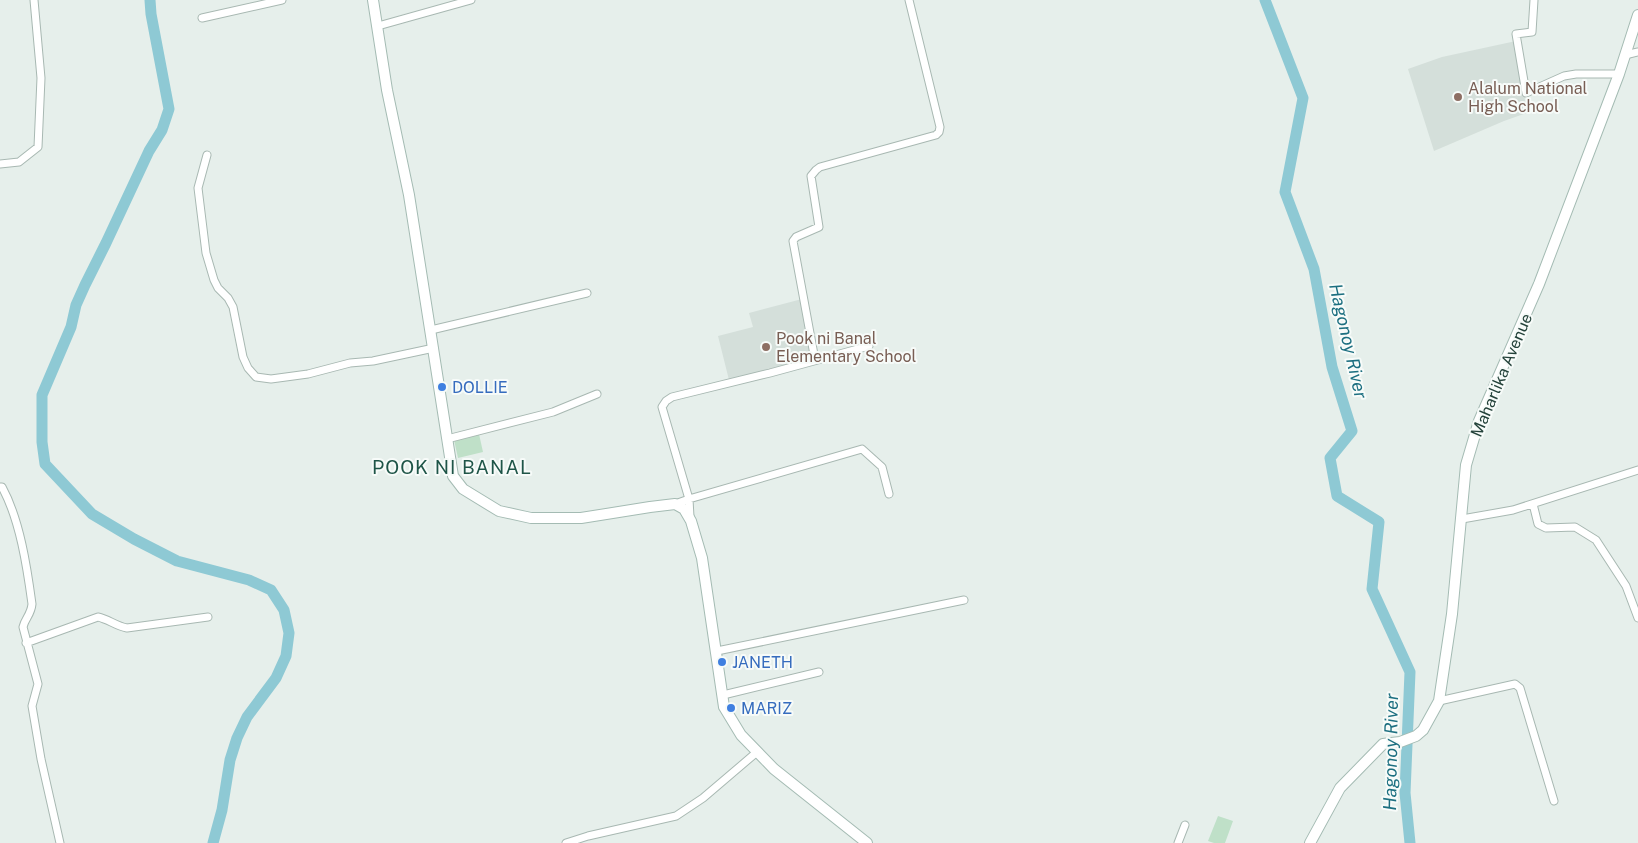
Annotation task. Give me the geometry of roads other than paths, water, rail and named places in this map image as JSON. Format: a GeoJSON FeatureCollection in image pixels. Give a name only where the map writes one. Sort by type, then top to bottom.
{"type":"FeatureCollection","features":[{"type":"Feature","properties":{"kind":"street"},"geometry":{"type":"LineString","coordinates":[[0,164],[19,162],[38,147],[41,78],[34,0]]}},
{"type":"Feature","properties":{"kind":"street"},"geometry":{"type":"LineString","coordinates":[[202,18],[282,0]]}},
{"type":"Feature","properties":{"kind":"street"},"geometry":{"type":"LineString","coordinates":[[373,0],[387,90],[409,195],[453,476],[463,489],[499,510],[531,518],[582,518],[675,504],[862,450],[882,467],[889,494]]}},
{"type":"Feature","properties":{"kind":"street"},"geometry":{"type":"LineString","coordinates":[[378,26],[471,0]]}},
{"type":"Feature","properties":{"kind":"street"},"geometry":{"type":"LineString","coordinates":[[815,360],[793,241],[796,237],[819,227],[811,176],[820,167],[936,135],[940,132],[909,0]]}},
{"type":"Feature","properties":{"kind":"street"},"geometry":{"type":"LineString","coordinates":[[1534,0],[1532,32],[1516,34],[1526,93],[1564,76],[1576,74],[1619,74]]}},
{"type":"Feature","properties":{"kind":"street","name":"Maharlika Avenue"},"geometry":{"type":"LineString","coordinates":[[1310,843],[1340,788],[1383,744],[1400,742],[1416,736],[1423,730],[1439,701],[1452,614],[1466,465],[1479,421],[1539,284],[1619,74],[1638,15]]}},
{"type":"Feature","properties":{"kind":"street"},"geometry":{"type":"LineString","coordinates":[[1625,55],[1638,52]]}},
{"type":"Feature","properties":{"kind":"street"},"geometry":{"type":"LineString","coordinates":[[206,154],[198,188],[206,253],[218,288],[233,306],[243,357],[248,368],[256,377],[271,379],[308,374],[350,363],[373,361],[434,348]]}},
{"type":"Feature","properties":{"kind":"street"},"geometry":{"type":"LineString","coordinates":[[431,330],[587,293]]}},
{"type":"Feature","properties":{"kind":"street"},"geometry":{"type":"LineString","coordinates":[[690,520],[689,499],[662,407],[666,401],[672,397],[869,346]]}},
{"type":"Feature","properties":{"kind":"street"},"geometry":{"type":"LineString","coordinates":[[447,440],[553,412],[597,394]]}},
{"type":"Feature","properties":{"kind":"street"},"geometry":{"type":"LineString","coordinates":[[1462,519],[1513,510],[1638,470]]}},
{"type":"Feature","properties":{"kind":"street"},"geometry":{"type":"LineString","coordinates":[[0,487],[2,487],[8,498],[26,558],[32,611],[24,622],[23,627],[38,684],[32,706],[41,758],[60,843]]}},
{"type":"Feature","properties":{"kind":"street"},"geometry":{"type":"LineString","coordinates":[[675,504],[684,509],[690,520],[702,558],[724,707],[741,735],[774,769],[867,843]]}},
{"type":"Feature","properties":{"kind":"street"},"geometry":{"type":"LineString","coordinates":[[1533,504],[1538,524],[1546,528],[1575,527],[1596,540],[1626,586],[1638,618]]}},
{"type":"Feature","properties":{"kind":"street"},"geometry":{"type":"LineString","coordinates":[[717,651],[964,600]]}},
{"type":"Feature","properties":{"kind":"street"},"geometry":{"type":"LineString","coordinates":[[26,643],[98,617],[106,618],[117,626],[127,628],[208,617]]}},
{"type":"Feature","properties":{"kind":"street"},"geometry":{"type":"LineString","coordinates":[[723,695],[819,672]]}},
{"type":"Feature","properties":{"kind":"street"},"geometry":{"type":"LineString","coordinates":[[1439,701],[1515,684],[1520,688],[1554,801]]}},
{"type":"Feature","properties":{"kind":"street"},"geometry":{"type":"LineString","coordinates":[[566,843],[588,836],[676,816],[703,798],[757,752]]}},
{"type":"Feature","properties":{"kind":"street"},"geometry":{"type":"LineString","coordinates":[[1178,843],[1185,825]]}},
{"type":"Feature","properties":{"kind":"waterway"},"geometry":{"type":"LineString","coordinates":[[150,0],[169,109],[162,130],[149,151],[76,305],[71,327],[42,395],[42,442],[45,464],[92,514],[134,539],[177,561],[249,580],[271,590],[284,610],[289,633],[286,656],[276,678],[247,717],[237,738],[230,760],[222,810],[213,843]]}},
{"type":"Feature","properties":{"kind":"waterway","name":"Hagonoy River"},"geometry":{"type":"LineString","coordinates":[[1265,0],[1303,98],[1285,192],[1314,269],[1332,367],[1352,431],[1330,458],[1337,496],[1379,522],[1372,589],[1410,672],[1405,793],[1410,843]]}},
{"type":"Feature","properties":{"kind":"place","name":"Alalum National High School"},"geometry":{"type":"Point","coordinates":[1458,97]}},
{"type":"Feature","properties":{"kind":"place","name":"Pook ni Banal Elementary School"},"geometry":{"type":"Point","coordinates":[766,347]}},
{"type":"Feature","properties":{"kind":"place","name":"DOLLIE"},"geometry":{"type":"Point","coordinates":[442,387]}},
{"type":"Feature","properties":{"kind":"place","name":"JANETH"},"geometry":{"type":"Point","coordinates":[722,662]}},
{"type":"Feature","properties":{"kind":"place","name":"MARIZ"},"geometry":{"type":"Point","coordinates":[731,708]}},
{"type":"Feature","properties":{"kind":"district","name":"POOK NI BANAL"},"geometry":{"type":"Point","coordinates":[452,467]}}]}
